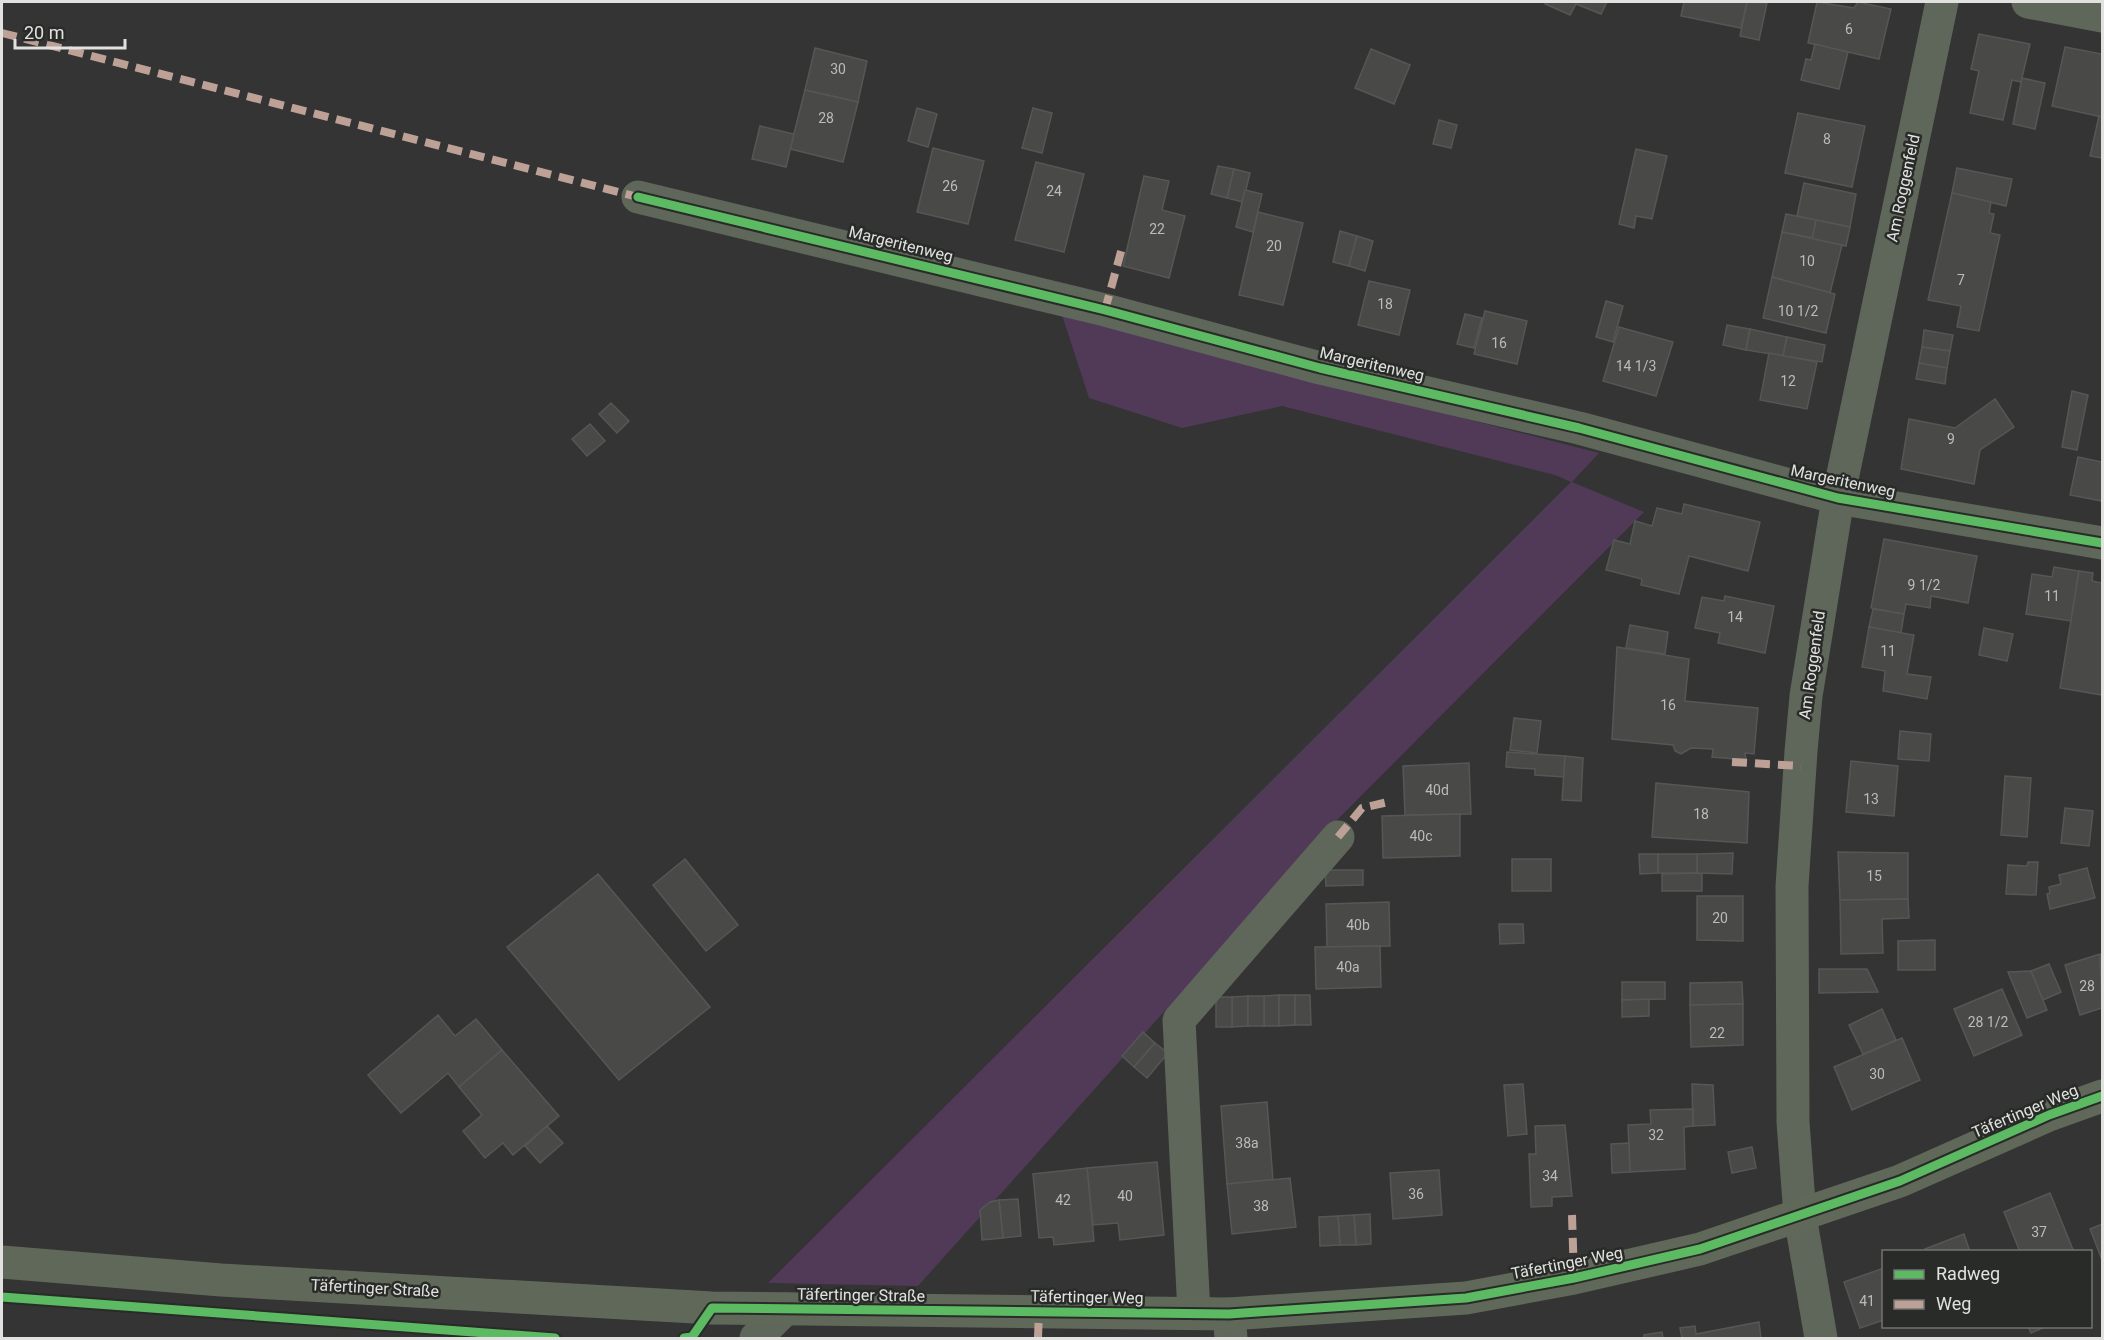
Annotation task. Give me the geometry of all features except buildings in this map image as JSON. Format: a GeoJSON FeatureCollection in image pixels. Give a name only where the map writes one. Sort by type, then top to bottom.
{"type":"FeatureCollection","features":[{"type":"Feature","properties":{"kind":"street","name":"Am Roggenfeld"},"geometry":{"type":"LineString","coordinates":[[1821,1338],[1800,1216],[1793,1122],[1792,886],[1806,696],[1838,498],[1942,2]]}},
{"type":"Feature","properties":{"kind":"street"},"geometry":{"type":"LineString","coordinates":[[2028,2],[2103,16]]}},
{"type":"Feature","properties":{"kind":"street","name":"Margeritenweg"},"geometry":{"type":"LineString","coordinates":[[638,197],[1072,302],[1320,368],[1579,428],[1838,498],[2103,543]]}},
{"type":"Feature","properties":{"kind":"street"},"geometry":{"type":"LineString","coordinates":[[1194,1313],[1179,1020],[1338,837]]}},
{"type":"Feature","properties":{"kind":"street","name":"Täfertinger Weg"},"geometry":{"type":"LineString","coordinates":[[1009,1311],[1194,1313],[1230,1326],[1466,1298],[1652,1261],[1700,1249],[1900,1181],[2049,1115],[2103,1096]]}},
{"type":"Feature","properties":{"kind":"street","name":"Täfertinger Straße"},"geometry":{"type":"LineString","coordinates":[[2,1262],[221,1280],[712,1308],[1009,1311]]}},
{"type":"Feature","properties":{"kind":"street","name":"Täfertinger Straße"},"geometry":{"type":"LineString","coordinates":[[756,1338],[785,1309]]}},
{"type":"Feature","properties":{"kind":"shaded area"},"geometry":{"type":"Polygon","coordinates":[[[1062,315],[1599,453],[1572,482],[1644,512],[1327,830],[918,1286],[768,1283],[1571,482],[1555,475],[1282,406],[1182,428],[1089,398],[1062,315]]]}},
{"type":"Feature","properties":{"kind":"marked path"},"geometry":{"type":"LineString","coordinates":[[2,33],[638,197]]}},
{"type":"Feature","properties":{"kind":"marked path"},"geometry":{"type":"LineString","coordinates":[[1105,310],[1122,248]]}},
{"type":"Feature","properties":{"kind":"marked path"},"geometry":{"type":"LineString","coordinates":[[1732,762],[1801,766]]}},
{"type":"Feature","properties":{"kind":"marked path"},"geometry":{"type":"LineString","coordinates":[[1338,837],[1362,808],[1388,802]]}},
{"type":"Feature","properties":{"kind":"marked path"},"geometry":{"type":"LineString","coordinates":[[1572,1215],[1574,1278]]}},
{"type":"Feature","properties":{"kind":"marked path"},"geometry":{"type":"LineString","coordinates":[[1038,1338],[1039,1311]]}},
{"type":"Feature","properties":{"kind":"cycle path"},"geometry":{"type":"LineString","coordinates":[[638,197],[1105,310],[1320,368],[1579,428],[1838,498],[2102,543]]}},
{"type":"Feature","properties":{"kind":"cycle path"},"geometry":{"type":"LineString","coordinates":[[684,1338],[692,1337],[712,1308],[1229,1314],[1466,1298],[1574,1278],[1700,1249],[1900,1181],[2049,1115],[2102,1096]]}},
{"type":"Feature","properties":{"kind":"cycle path"},"geometry":{"type":"LineString","coordinates":[[2,1297],[555,1338]]}}]}
